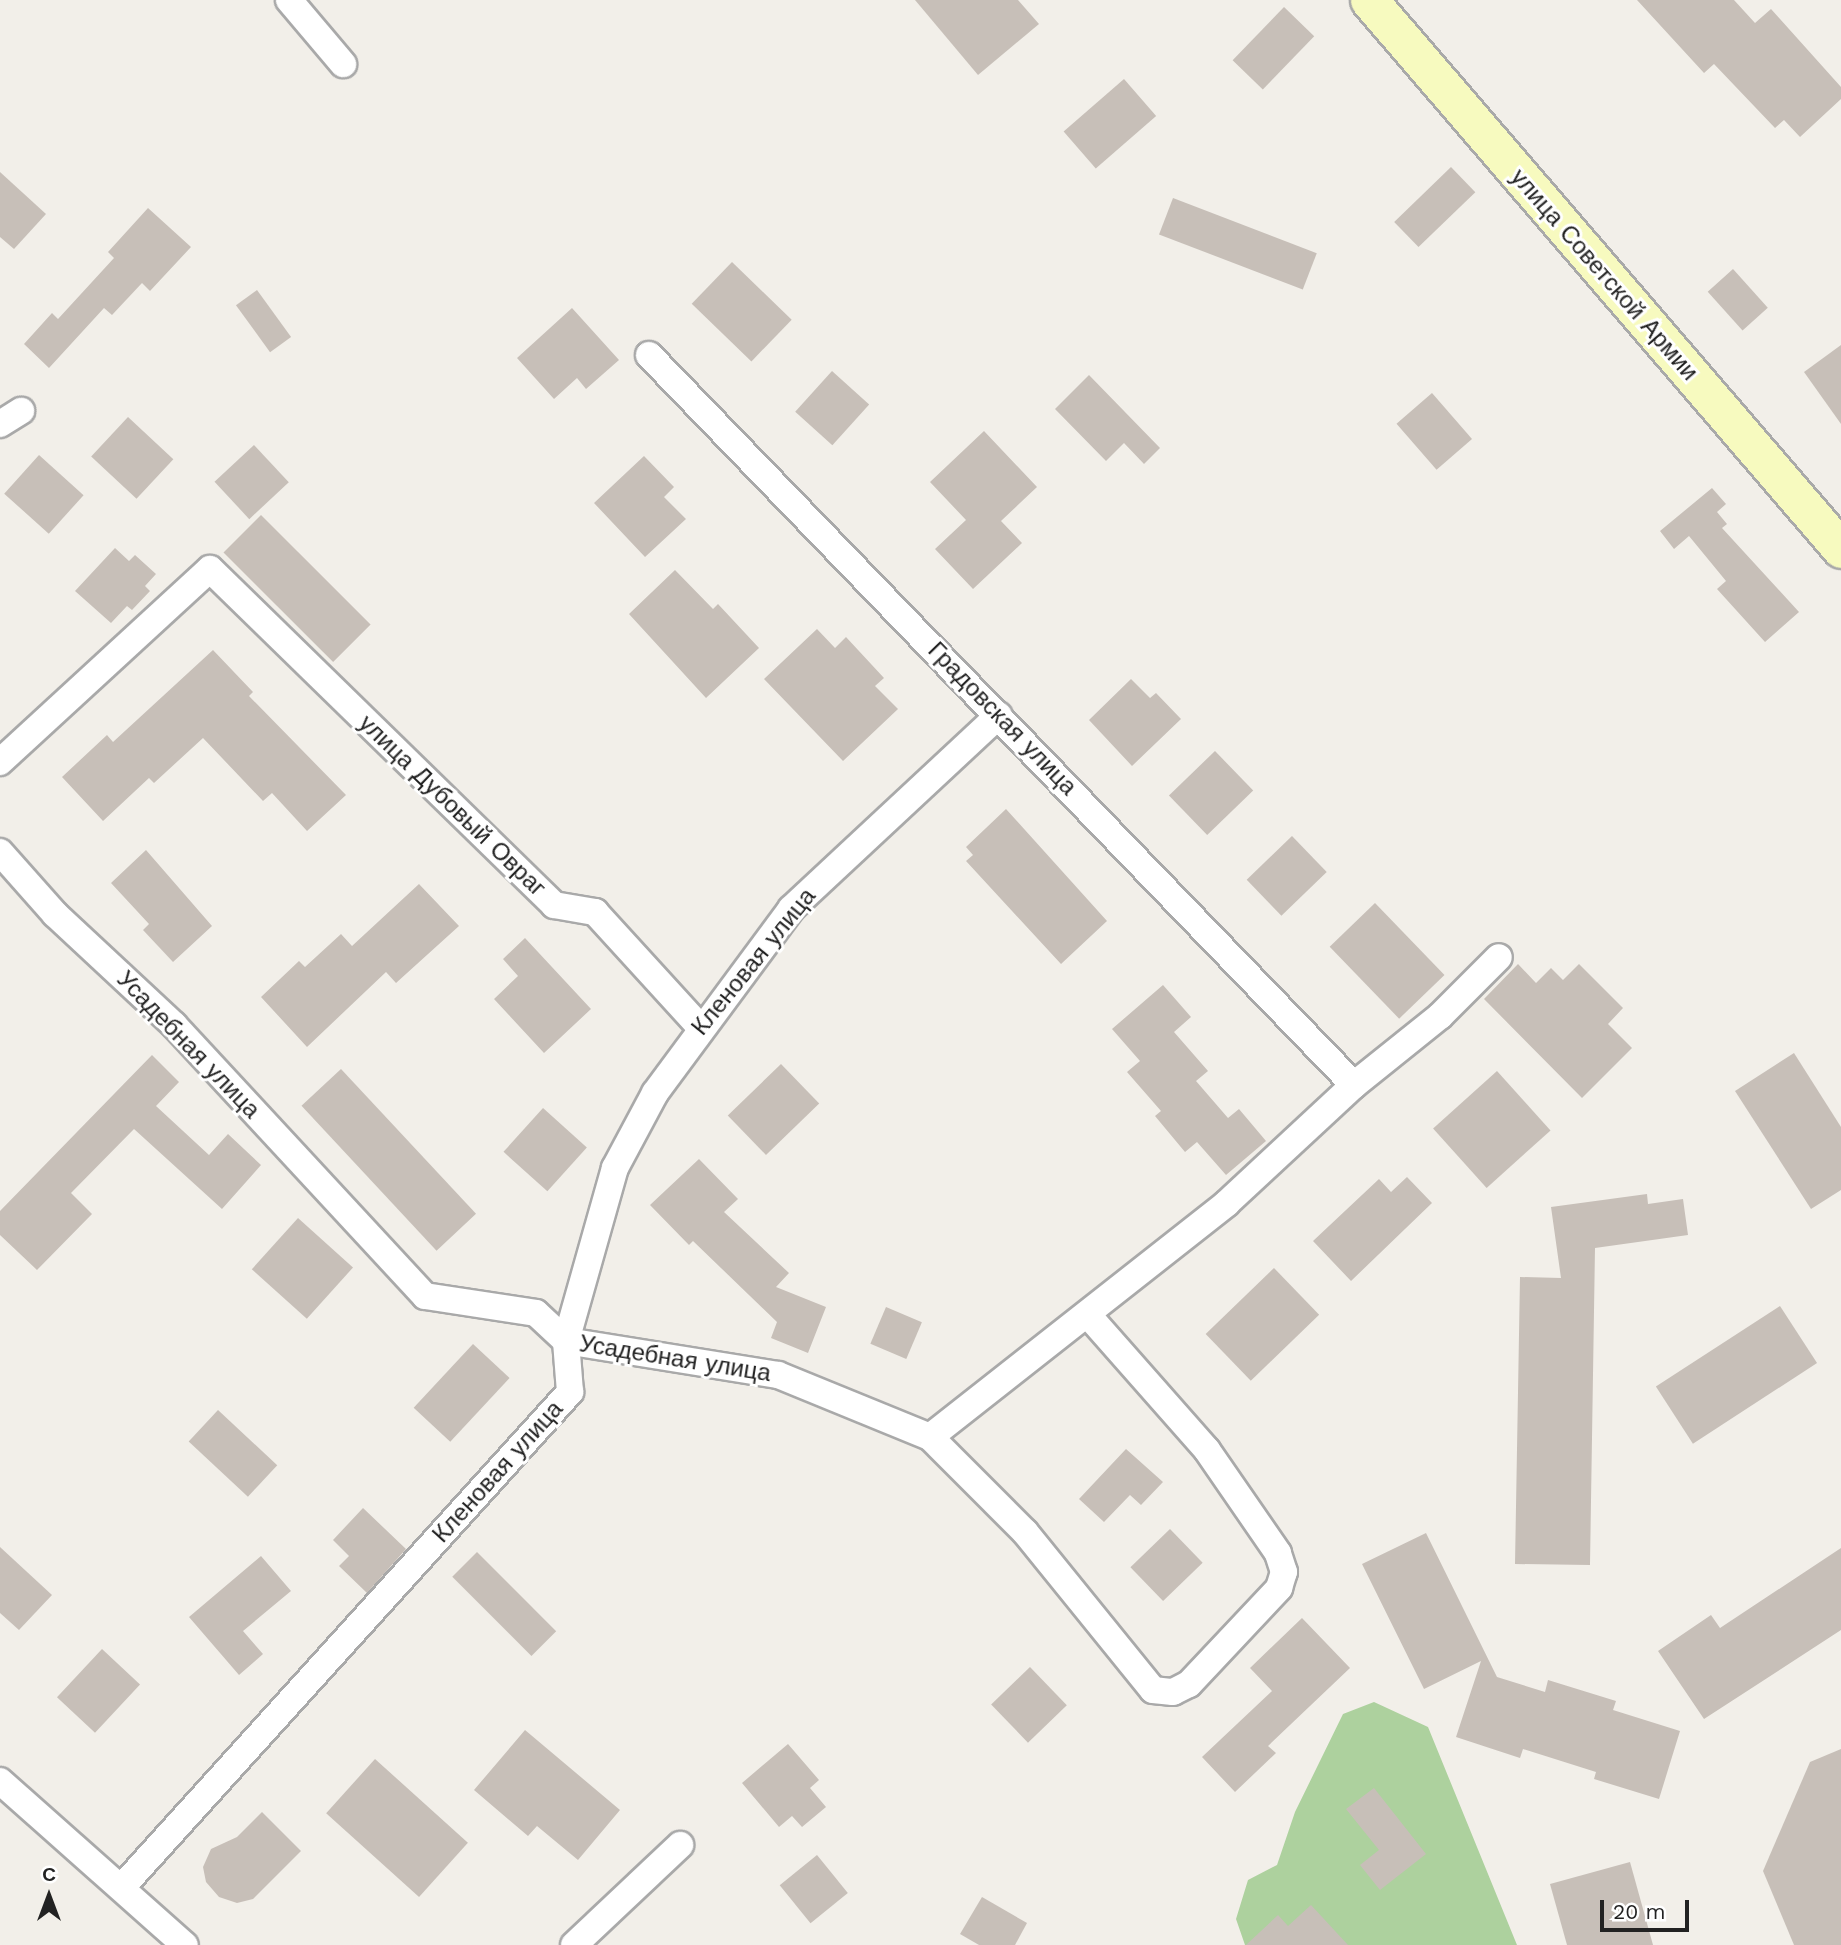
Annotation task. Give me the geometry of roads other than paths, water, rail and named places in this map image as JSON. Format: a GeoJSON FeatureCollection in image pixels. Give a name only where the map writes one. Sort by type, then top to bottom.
{"type":"FeatureCollection","features":[{"type":"Feature","properties":{"kind":"street"},"geometry":{"type":"LineString","coordinates":[[289,0],[343,64]]}},
{"type":"Feature","properties":{"kind":"street","name":"улица Советской Армии"},"geometry":{"type":"LineString","coordinates":[[1369,0],[1841,549]]}},
{"type":"Feature","properties":{"kind":"street","name":"Градовская улица"},"geometry":{"type":"LineString","coordinates":[[649,355],[1354,1085]]}},
{"type":"Feature","properties":{"kind":"street","name":"улица Дубовый Овраг"},"geometry":{"type":"LineString","coordinates":[[0,762],[209,569],[554,905],[595,912],[700,1027]]}},
{"type":"Feature","properties":{"kind":"street","name":"Кленовая улица"},"geometry":{"type":"LineString","coordinates":[[122,1887],[570,1392],[566,1341],[615,1168],[655,1093],[700,1027],[791,909],[999,715]]}},
{"type":"Feature","properties":{"kind":"street","name":"Усадебная улица"},"geometry":{"type":"LineString","coordinates":[[0,852],[55,914],[174,1025],[425,1296],[536,1313],[566,1341],[778,1375],[930,1437],[1025,1532],[1153,1690],[1173,1692],[1189,1684],[1279,1588],[1284,1572],[1278,1553],[1207,1450],[1088,1315]]}},
{"type":"Feature","properties":{"kind":"street"},"geometry":{"type":"LineString","coordinates":[[930,1437],[1227,1203],[1354,1085],[1440,1016],[1499,957]]}},
{"type":"Feature","properties":{"kind":"street"},"geometry":{"type":"LineString","coordinates":[[0,1781],[185,1945]]}},
{"type":"Feature","properties":{"kind":"street"},"geometry":{"type":"LineString","coordinates":[[574,1945],[680,1845]]}}]}
